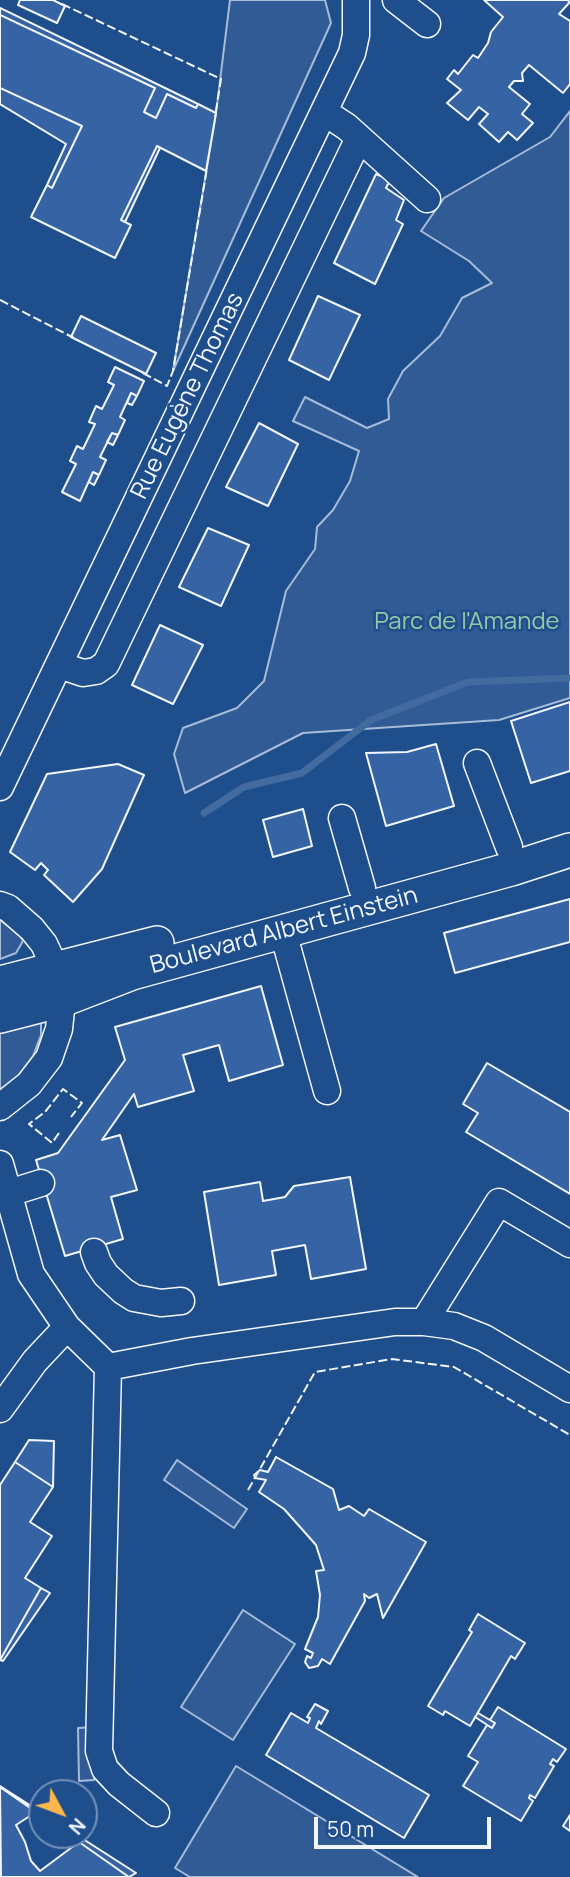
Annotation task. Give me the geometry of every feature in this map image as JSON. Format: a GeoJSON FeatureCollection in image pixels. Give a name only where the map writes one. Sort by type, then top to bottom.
{"type":"FeatureCollection","features":[{"type":"Feature","properties":{"kind":"main road","name":"Boulevard Albert Einstein"},"geometry":{"type":"LineString","coordinates":[[0,1016],[59,985],[362,888],[570,828]]}},
{"type":"Feature","properties":{"kind":"main road","name":"Boulevard Albert Einstein"},"geometry":{"type":"LineString","coordinates":[[0,984],[59,985],[132,973],[511,869],[570,850]]}},
{"type":"Feature","properties":{"kind":"street","name":"Rue Eugène Thomas"},"geometry":{"type":"LineString","coordinates":[[0,787],[352,53],[356,35],[356,0]]}},
{"type":"Feature","properties":{"kind":"street"},"geometry":{"type":"LineString","coordinates":[[396,0],[427,23]]}},
{"type":"Feature","properties":{"kind":"street"},"geometry":{"type":"LineString","coordinates":[[324,111],[359,138],[427,199]]}},
{"type":"Feature","properties":{"kind":"street"},"geometry":{"type":"LineString","coordinates":[[59,665],[83,673],[96,671],[106,664],[359,138]]}},
{"type":"Feature","properties":{"kind":"street"},"geometry":{"type":"LineString","coordinates":[[477,763],[509,847]]}},
{"type":"Feature","properties":{"kind":"street"},"geometry":{"type":"LineString","coordinates":[[342,818],[362,888]]}},
{"type":"Feature","properties":{"kind":"street"},"geometry":{"type":"LineString","coordinates":[[0,905],[8,908],[33,929],[44,944],[59,985],[59,1029],[49,1058],[29,1084],[0,1107]]}},
{"type":"Feature","properties":{"kind":"street"},"geometry":{"type":"LineString","coordinates":[[282,932],[327,1091]]}},
{"type":"Feature","properties":{"kind":"street"},"geometry":{"type":"LineString","coordinates":[[0,1164],[7,1197],[31,1274],[67,1327],[108,1367],[99,1751],[105,1769],[156,1814]]}},
{"type":"Feature","properties":{"kind":"street"},"geometry":{"type":"LineString","coordinates":[[7,1197],[41,1183]]}},
{"type":"Feature","properties":{"kind":"street"},"geometry":{"type":"LineString","coordinates":[[424,1322],[499,1202],[570,1244]]}},
{"type":"Feature","properties":{"kind":"street"},"geometry":{"type":"LineString","coordinates":[[94,1252],[106,1275],[134,1298],[161,1303],[181,1301]]}},
{"type":"Feature","properties":{"kind":"street"},"geometry":{"type":"LineString","coordinates":[[108,1367],[273,1339],[395,1322],[424,1322],[454,1326],[484,1338],[570,1389]]}},
{"type":"Feature","properties":{"kind":"street"},"geometry":{"type":"LineString","coordinates":[[0,1409],[35,1361],[67,1327]]}},
{"type":"Feature","properties":{"kind":"shaded area"},"geometry":{"type":"Polygon","coordinates":[[[230,0],[325,0],[331,23],[173,371],[216,113],[230,0]]]}},
{"type":"Feature","properties":{"kind":"shaded area"},"geometry":{"type":"Polygon","coordinates":[[[570,111],[570,698],[499,720],[303,733],[185,793],[174,754],[183,728],[237,708],[264,681],[286,591],[315,549],[317,527],[333,510],[350,481],[359,451],[293,421],[305,397],[367,428],[389,419],[388,399],[403,371],[440,336],[462,298],[492,283],[469,261],[421,231],[444,198],[550,137],[570,111]]]}},
{"type":"Feature","properties":{"kind":"shaded area"},"geometry":{"type":"Polygon","coordinates":[[[0,920],[20,935],[23,941],[16,953],[0,959],[0,920]]]}},
{"type":"Feature","properties":{"kind":"shaded area"},"geometry":{"type":"Polygon","coordinates":[[[38,1020],[41,1023],[41,1035],[33,1056],[0,1095],[0,1028],[38,1020]]]}},
{"type":"Feature","properties":{"kind":"shaded area"},"geometry":{"type":"Polygon","coordinates":[[[177,1460],[247,1509],[234,1528],[164,1480],[177,1460]]]}},
{"type":"Feature","properties":{"kind":"shaded area"},"geometry":{"type":"Polygon","coordinates":[[[243,1610],[295,1644],[233,1740],[181,1707],[243,1610]]]}},
{"type":"Feature","properties":{"kind":"shaded area"},"geometry":{"type":"Polygon","coordinates":[[[94,1727],[94,1779],[79,1779],[78,1728],[94,1727]]]}},
{"type":"Feature","properties":{"kind":"shaded area"},"geometry":{"type":"Polygon","coordinates":[[[236,1766],[418,1877],[190,1877],[175,1868],[236,1766]]]}},
{"type":"Feature","properties":{"kind":"building"},"geometry":{"type":"Polygon","coordinates":[[[20,0],[53,0],[65,6],[57,23],[18,5],[20,0]]]}},
{"type":"Feature","properties":{"kind":"building"},"geometry":{"type":"Polygon","coordinates":[[[484,0],[570,2],[559,14],[570,21],[570,84],[563,93],[529,65],[522,73],[523,81],[514,81],[509,87],[530,104],[522,114],[533,123],[517,140],[508,132],[499,142],[479,124],[488,114],[479,107],[468,120],[447,103],[461,90],[447,79],[454,70],[458,74],[473,55],[478,58],[488,43],[491,32],[503,17],[484,0]]]}},
{"type":"Feature","properties":{"kind":"building"},"geometry":{"type":"Polygon","coordinates":[[[0,8],[198,104],[196,108],[167,94],[156,118],[144,112],[155,88],[0,15],[0,8]]]}},
{"type":"Feature","properties":{"kind":"building"},"geometry":{"type":"Polygon","coordinates":[[[0,15],[155,88],[144,112],[156,118],[167,94],[196,108],[198,104],[216,113],[206,171],[157,146],[121,220],[131,225],[115,258],[31,217],[47,185],[52,188],[82,126],[0,88],[0,15]]]}},
{"type":"Feature","properties":{"kind":"building"},"geometry":{"type":"Polygon","coordinates":[[[0,88],[82,126],[52,188],[47,185],[66,144],[0,104],[0,88]]]}},
{"type":"Feature","properties":{"kind":"building"},"geometry":{"type":"Polygon","coordinates":[[[157,146],[160,148],[125,222],[121,220],[157,146]]]}},
{"type":"Feature","properties":{"kind":"building"},"geometry":{"type":"Polygon","coordinates":[[[376,174],[390,180],[386,188],[404,200],[396,220],[403,224],[375,284],[334,263],[376,174]]]}},
{"type":"Feature","properties":{"kind":"building"},"geometry":{"type":"Polygon","coordinates":[[[318,296],[360,315],[329,380],[289,360],[318,296]]]}},
{"type":"Feature","properties":{"kind":"building"},"geometry":{"type":"Polygon","coordinates":[[[81,316],[156,353],[146,374],[71,337],[81,316]]]}},
{"type":"Feature","properties":{"kind":"building"},"geometry":{"type":"Polygon","coordinates":[[[115,367],[144,381],[137,396],[131,393],[120,417],[125,420],[118,435],[112,433],[100,457],[106,460],[99,475],[93,472],[80,501],[62,492],[76,464],[70,461],[77,446],[83,449],[95,424],[89,422],[96,406],[102,409],[114,385],[108,382],[115,367]]]}},
{"type":"Feature","properties":{"kind":"building"},"geometry":{"type":"Polygon","coordinates":[[[131,393],[137,396],[132,405],[127,403],[131,393]]]}},
{"type":"Feature","properties":{"kind":"building"},"geometry":{"type":"Polygon","coordinates":[[[259,423],[298,444],[268,506],[226,487],[259,423]]]}},
{"type":"Feature","properties":{"kind":"building"},"geometry":{"type":"Polygon","coordinates":[[[112,433],[118,435],[113,445],[107,442],[112,433]]]}},
{"type":"Feature","properties":{"kind":"building"},"geometry":{"type":"Polygon","coordinates":[[[93,472],[99,475],[94,485],[89,482],[93,472]]]}},
{"type":"Feature","properties":{"kind":"building"},"geometry":{"type":"Polygon","coordinates":[[[208,528],[249,545],[221,606],[179,587],[208,528]]]}},
{"type":"Feature","properties":{"kind":"building"},"geometry":{"type":"Polygon","coordinates":[[[160,625],[203,645],[173,704],[132,685],[160,625]]]}},
{"type":"Feature","properties":{"kind":"building"},"geometry":{"type":"Polygon","coordinates":[[[570,702],[570,771],[531,783],[511,721],[570,702]]]}},
{"type":"Feature","properties":{"kind":"building"},"geometry":{"type":"Polygon","coordinates":[[[436,744],[454,806],[386,826],[366,753],[407,752],[436,744]]]}},
{"type":"Feature","properties":{"kind":"building"},"geometry":{"type":"Polygon","coordinates":[[[118,764],[144,775],[102,869],[73,902],[44,875],[48,870],[41,863],[35,870],[10,852],[47,774],[118,764]]]}},
{"type":"Feature","properties":{"kind":"building"},"geometry":{"type":"Polygon","coordinates":[[[303,809],[312,846],[273,857],[263,820],[303,809]]]}},
{"type":"Feature","properties":{"kind":"building"},"geometry":{"type":"Polygon","coordinates":[[[570,899],[570,942],[455,973],[444,933],[570,899]]]}},
{"type":"Feature","properties":{"kind":"building"},"geometry":{"type":"Polygon","coordinates":[[[261,986],[283,1065],[229,1081],[219,1045],[183,1055],[194,1091],[138,1107],[134,1094],[102,1140],[120,1135],[137,1190],[111,1197],[123,1239],[65,1256],[36,1160],[58,1153],[125,1060],[115,1027],[261,986]]]}},
{"type":"Feature","properties":{"kind":"building"},"geometry":{"type":"Polygon","coordinates":[[[487,1063],[570,1112],[570,1194],[466,1132],[478,1113],[463,1104],[487,1063]]]}},
{"type":"Feature","properties":{"kind":"building"},"geometry":{"type":"Polygon","coordinates":[[[350,1177],[366,1269],[311,1279],[305,1245],[272,1251],[276,1275],[219,1285],[204,1192],[260,1182],[263,1201],[285,1197],[294,1186],[350,1177]]]}},
{"type":"Feature","properties":{"kind":"building"},"geometry":{"type":"Polygon","coordinates":[[[29,1440],[54,1441],[53,1487],[15,1462],[29,1440]]]}},
{"type":"Feature","properties":{"kind":"building"},"geometry":{"type":"Polygon","coordinates":[[[276,1457],[333,1489],[339,1510],[349,1506],[364,1516],[369,1509],[426,1542],[383,1618],[377,1594],[369,1598],[364,1594],[365,1601],[330,1664],[322,1659],[318,1666],[309,1668],[305,1662],[307,1656],[311,1658],[313,1653],[305,1649],[318,1617],[320,1595],[316,1571],[324,1570],[316,1545],[284,1509],[259,1492],[266,1480],[255,1478],[254,1475],[260,1470],[268,1472],[276,1457]]]}},
{"type":"Feature","properties":{"kind":"building"},"geometry":{"type":"Polygon","coordinates":[[[15,1462],[53,1487],[30,1522],[52,1536],[25,1578],[41,1588],[0,1660],[0,1485],[15,1462]]]}},
{"type":"Feature","properties":{"kind":"building"},"geometry":{"type":"Polygon","coordinates":[[[41,1588],[50,1593],[3,1661],[0,1660],[41,1588]]]}},
{"type":"Feature","properties":{"kind":"building"},"geometry":{"type":"Polygon","coordinates":[[[478,1614],[525,1643],[515,1659],[511,1656],[470,1726],[445,1711],[443,1715],[428,1706],[472,1632],[469,1630],[478,1614]]]}},
{"type":"Feature","properties":{"kind":"building"},"geometry":{"type":"Polygon","coordinates":[[[315,1704],[328,1711],[316,1728],[429,1795],[404,1838],[266,1755],[291,1713],[308,1723],[310,1718],[307,1717],[315,1704]]]}},
{"type":"Feature","properties":{"kind":"building"},"geometry":{"type":"Polygon","coordinates":[[[498,1707],[566,1749],[557,1762],[553,1759],[550,1764],[554,1766],[535,1798],[530,1795],[529,1798],[533,1801],[521,1821],[463,1786],[478,1762],[468,1756],[487,1725],[492,1728],[495,1723],[490,1720],[498,1707]]]}},
{"type":"Feature","properties":{"kind":"building"},"geometry":{"type":"Polygon","coordinates":[[[478,1713],[495,1723],[492,1728],[475,1717],[478,1713]]]}},
{"type":"Feature","properties":{"kind":"building"},"geometry":{"type":"Polygon","coordinates":[[[0,1786],[28,1804],[28,1806],[0,1786]]]}},
{"type":"Feature","properties":{"kind":"building"},"geometry":{"type":"Polygon","coordinates":[[[0,1787],[28,1806],[28,1817],[16,1825],[31,1861],[40,1871],[70,1849],[89,1849],[129,1877],[1,1877],[0,1787]]]}},
{"type":"Feature","properties":{"kind":"building"},"geometry":{"type":"Polygon","coordinates":[[[570,1815],[570,1831],[563,1826],[570,1815]]]}},
{"type":"Feature","properties":{"kind":"building"},"geometry":{"type":"Polygon","coordinates":[[[89,1849],[98,1849],[136,1873],[129,1877],[89,1849]]]}},
{"type":"Feature","properties":{"kind":"waterway"},"geometry":{"type":"LineString","coordinates":[[204,813],[244,787],[302,773],[371,720],[468,682],[570,678]]}},
{"type":"Feature","properties":{"kind":"fence"},"geometry":{"type":"LineString","coordinates":[[62,4],[221,79],[215,117]]}},
{"type":"Feature","properties":{"kind":"fence"},"geometry":{"type":"LineString","coordinates":[[143,373],[167,386],[173,371],[207,168]]}},
{"type":"Feature","properties":{"kind":"fence"},"geometry":{"type":"LineString","coordinates":[[0,300],[74,338]]}},
{"type":"Feature","properties":{"kind":"fence"},"geometry":{"type":"LineString","coordinates":[[59,1133],[52,1143],[29,1124],[45,1112],[63,1089],[82,1103],[71,1117]]}},
{"type":"Feature","properties":{"kind":"fence"},"geometry":{"type":"LineString","coordinates":[[248,1490],[315,1372],[392,1359],[454,1367],[570,1435]]}},
{"type":"Feature","properties":{"kind":"park label","name":"Parc de l'Amande"},"geometry":{"type":"Point","coordinates":[467,622]}}]}
